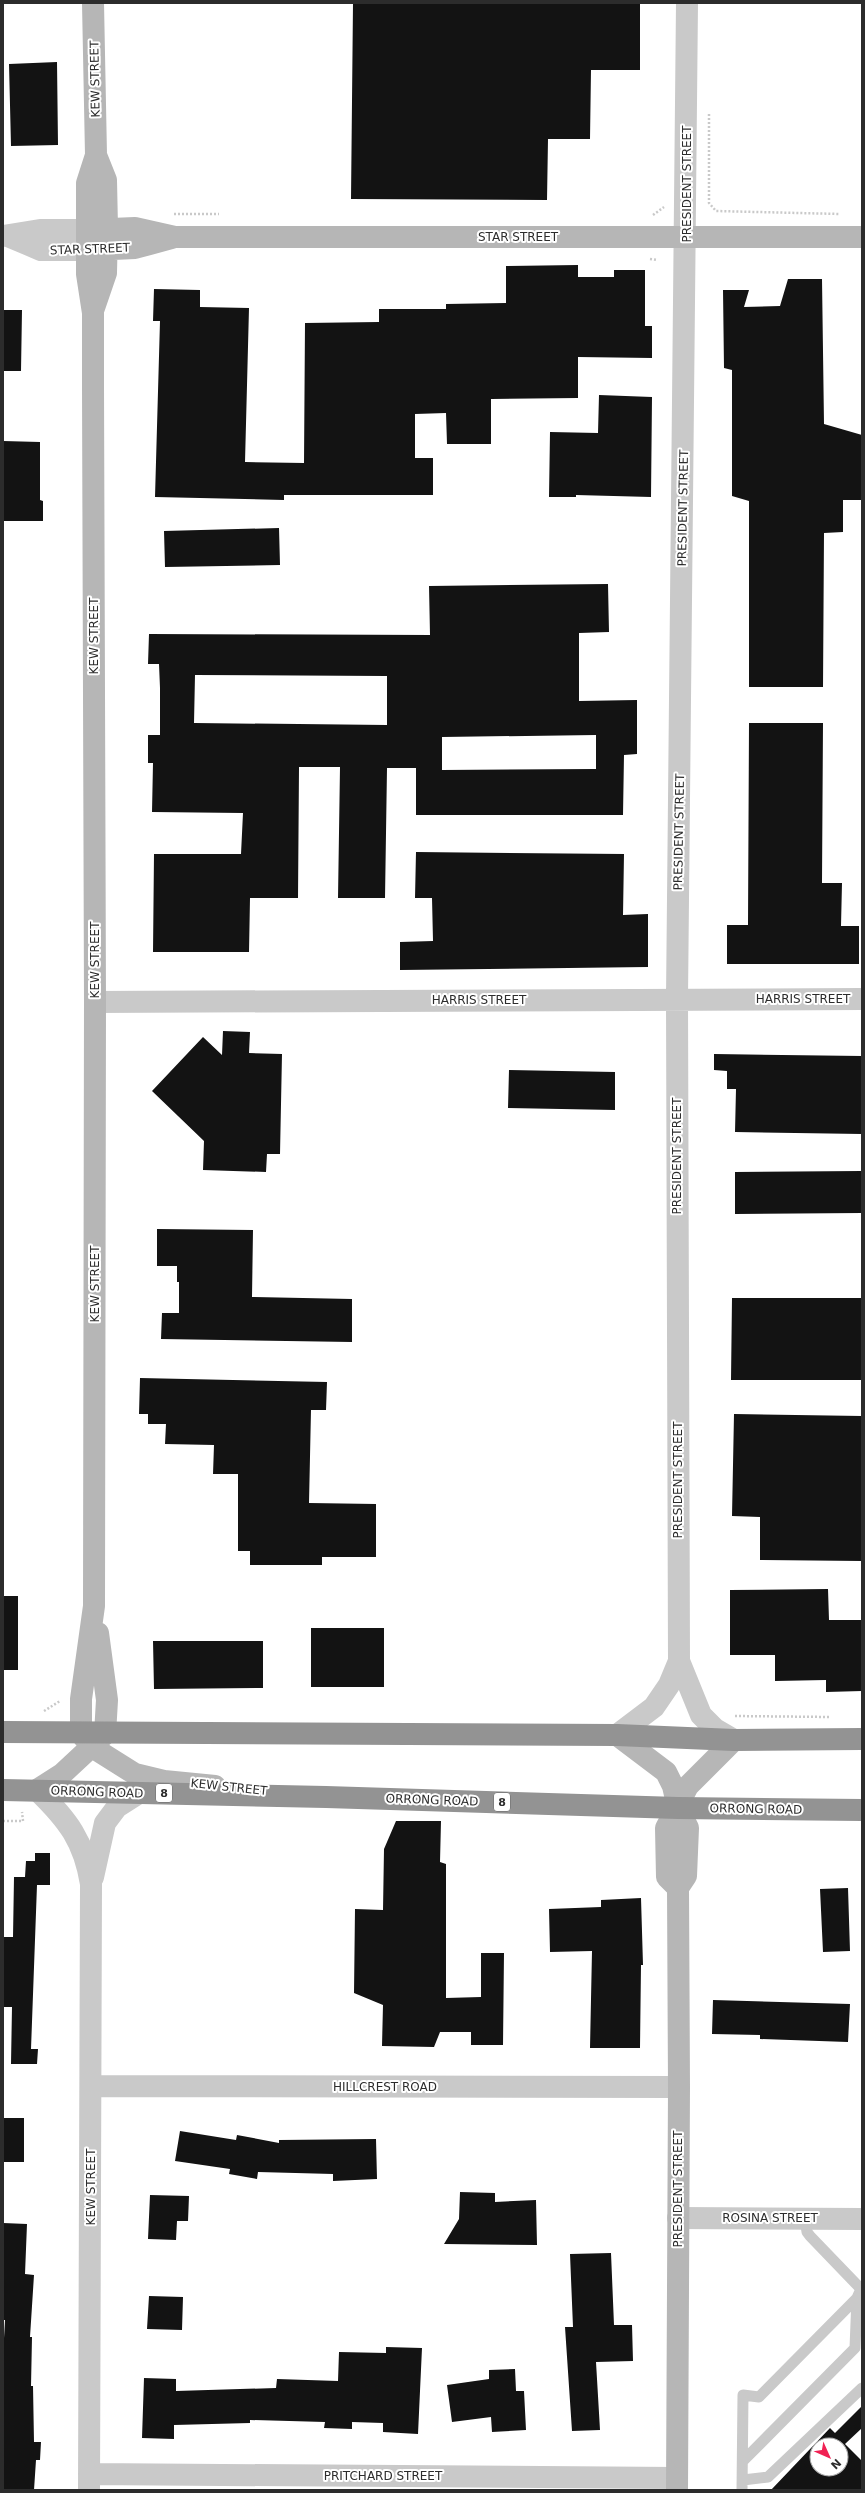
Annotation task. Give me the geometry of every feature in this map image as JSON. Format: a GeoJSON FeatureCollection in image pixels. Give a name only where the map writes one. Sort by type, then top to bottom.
{"type":"FeatureCollection","features":[{"type":"Feature","properties":{"kind":"highway"},"geometry":{"type":"LineString","coordinates":[[3,1732],[93,1739],[617,1736],[734,1740],[862,1739]]}},
{"type":"Feature","properties":{"kind":"highway","name":"ORRONG ROAD"},"geometry":{"type":"LineString","coordinates":[[3,1790],[326,1797],[678,1808],[862,1810]]}},
{"type":"Feature","properties":{"kind":"street","name":"KEW STREET"},"geometry":{"type":"LineString","coordinates":[[94,3],[96,155],[87,183],[97,239],[87,274],[93,313],[95,1002],[94,1606],[107,1700],[93,1739],[135,1774],[164,1781],[326,1797]]}},
{"type":"Feature","properties":{"kind":"street","name":"PRESIDENT STREET"},"geometry":{"type":"LineString","coordinates":[[687,3],[686,237],[676,998],[679,1661],[701,1716],[715,1729],[734,1740]]}},
{"type":"Feature","properties":{"kind":"street","name":"STAR STREET"},"geometry":{"type":"LineString","coordinates":[[5,236],[41,250],[97,239],[135,228],[175,237],[862,236]]}},
{"type":"Feature","properties":{"kind":"street","name":"HARRIS STREET"},"geometry":{"type":"LineString","coordinates":[[95,1002],[676,998],[862,999]]}},
{"type":"Feature","properties":{"kind":"street","name":"PRESIDENT STREET"},"geometry":{"type":"LineString","coordinates":[[677,2484],[679,2087],[678,1888],[686,1876],[688,1828],[678,1808],[673,1786],[666,1772],[617,1736],[654,1708],[669,1685],[679,1661]]}},
{"type":"Feature","properties":{"kind":"street"},"geometry":{"type":"LineString","coordinates":[[37,1790],[62,1774],[93,1739]]}},
{"type":"Feature","properties":{"kind":"street"},"geometry":{"type":"LineString","coordinates":[[678,1808],[688,1786],[734,1740]]}},
{"type":"Feature","properties":{"kind":"street","name":"KEW STREET"},"geometry":{"type":"LineString","coordinates":[[37,1790],[64,1818],[80,1841],[87,1858],[91,1884],[89,2482]]}},
{"type":"Feature","properties":{"kind":"street","name":"KEW STREET"},"geometry":{"type":"LineString","coordinates":[[91,1884],[105,1823],[117,1807],[138,1793]]}},
{"type":"Feature","properties":{"kind":"street","name":"HILLCREST ROAD"},"geometry":{"type":"LineString","coordinates":[[91,2086],[679,2087]]}},
{"type":"Feature","properties":{"kind":"street","name":"ROSINA STREET"},"geometry":{"type":"LineString","coordinates":[[678,2218],[862,2219]]}},
{"type":"Feature","properties":{"kind":"street","name":"PRITCHARD STREET"},"geometry":{"type":"LineString","coordinates":[[89,2482],[677,2484]]}},
{"type":"Feature","properties":{"kind":"lane"},"geometry":{"type":"LineString","coordinates":[[743,2461],[855,2348],[859,2288],[810,2236],[807,2232],[805,2219]]}},
{"type":"Feature","properties":{"kind":"lane"},"geometry":{"type":"LineString","coordinates":[[859,2288],[759,2397],[743,2395],[742,2485],[768,2477],[862,2388]]}},
{"type":"Feature","properties":{"kind":"path"},"geometry":{"type":"LineString","coordinates":[[709,203],[716,211],[847,215]]}},
{"type":"Feature","properties":{"kind":"path"},"geometry":{"type":"LineString","coordinates":[[3,1821],[23,1822]]}},
{"type":"Feature","properties":{"kind":"building"},"geometry":{"type":"Polygon","coordinates":[[[353,3],[640,3],[640,70],[591,70],[590,139],[548,139],[547,200],[351,199],[353,3]]]}},
{"type":"Feature","properties":{"kind":"building"},"geometry":{"type":"Polygon","coordinates":[[[57,62],[58,145],[11,146],[9,64],[57,62]]]}},
{"type":"Feature","properties":{"kind":"building"},"geometry":{"type":"Polygon","coordinates":[[[578,265],[578,277],[614,277],[614,270],[645,270],[645,326],[652,326],[652,358],[578,357],[578,398],[491,399],[491,444],[447,444],[446,413],[415,414],[415,458],[433,458],[433,495],[284,495],[284,500],[155,497],[160,321],[153,321],[154,289],[200,290],[200,307],[249,308],[245,462],[304,463],[305,323],[379,322],[379,309],[446,309],[446,304],[506,303],[506,266],[578,265]]]}},
{"type":"Feature","properties":{"kind":"building"},"geometry":{"type":"Polygon","coordinates":[[[788,279],[822,279],[824,424],[862,435],[862,500],[843,500],[843,532],[824,533],[823,687],[749,687],[749,501],[732,496],[732,370],[724,368],[723,290],[749,290],[744,307],[780,306],[788,279]]]}},
{"type":"Feature","properties":{"kind":"building"},"geometry":{"type":"Polygon","coordinates":[[[3,310],[22,310],[21,371],[3,371],[3,310]]]}},
{"type":"Feature","properties":{"kind":"building"},"geometry":{"type":"Polygon","coordinates":[[[599,395],[652,397],[651,497],[576,495],[576,497],[549,497],[550,432],[598,433],[599,395]]]}},
{"type":"Feature","properties":{"kind":"building"},"geometry":{"type":"Polygon","coordinates":[[[3,441],[40,442],[40,500],[43,501],[43,521],[3,521],[3,441]]]}},
{"type":"Feature","properties":{"kind":"building"},"geometry":{"type":"Polygon","coordinates":[[[279,528],[280,565],[165,567],[164,531],[279,528]]]}},
{"type":"Feature","properties":{"kind":"building"},"geometry":{"type":"Polygon","coordinates":[[[608,584],[609,632],[579,633],[579,701],[637,700],[637,754],[624,755],[623,815],[416,815],[416,768],[387,768],[385,898],[338,898],[340,767],[299,767],[298,898],[250,898],[249,952],[153,952],[154,854],[241,854],[243,813],[152,812],[153,763],[148,763],[148,735],[160,735],[160,688],[159,664],[148,664],[149,634],[430,635],[429,586],[608,584]],[[195,675],[194,723],[387,725],[387,676],[195,675]],[[596,735],[442,737],[442,770],[596,769],[596,735]]]}},
{"type":"Feature","properties":{"kind":"building"},"geometry":{"type":"Polygon","coordinates":[[[749,723],[823,723],[822,883],[842,883],[841,926],[859,926],[859,964],[727,964],[727,925],[748,925],[749,723]]]}},
{"type":"Feature","properties":{"kind":"building"},"geometry":{"type":"Polygon","coordinates":[[[416,852],[624,854],[623,915],[648,914],[648,967],[400,970],[400,942],[433,941],[432,898],[415,898],[416,852]]]}},
{"type":"Feature","properties":{"kind":"building"},"geometry":{"type":"Polygon","coordinates":[[[223,1031],[250,1032],[249,1053],[282,1054],[280,1154],[267,1154],[266,1172],[203,1170],[204,1141],[152,1091],[203,1037],[222,1055],[223,1031]]]}},
{"type":"Feature","properties":{"kind":"building"},"geometry":{"type":"Polygon","coordinates":[[[714,1054],[862,1056],[862,1134],[735,1132],[736,1089],[727,1089],[727,1071],[714,1070],[714,1054]]]}},
{"type":"Feature","properties":{"kind":"building"},"geometry":{"type":"Polygon","coordinates":[[[509,1070],[615,1072],[615,1110],[508,1108],[509,1070]]]}},
{"type":"Feature","properties":{"kind":"building"},"geometry":{"type":"Polygon","coordinates":[[[862,1171],[862,1213],[735,1214],[735,1172],[862,1171]]]}},
{"type":"Feature","properties":{"kind":"building"},"geometry":{"type":"Polygon","coordinates":[[[157,1229],[253,1230],[252,1297],[352,1299],[352,1342],[161,1339],[162,1313],[179,1313],[179,1282],[177,1282],[177,1266],[157,1266],[157,1229]]]}},
{"type":"Feature","properties":{"kind":"building"},"geometry":{"type":"Polygon","coordinates":[[[732,1298],[862,1298],[862,1380],[731,1380],[732,1298]]]}},
{"type":"Feature","properties":{"kind":"building"},"geometry":{"type":"Polygon","coordinates":[[[140,1378],[327,1382],[326,1410],[311,1410],[309,1503],[376,1504],[376,1557],[322,1557],[322,1565],[250,1565],[250,1551],[238,1551],[238,1474],[213,1474],[214,1445],[165,1444],[166,1424],[148,1424],[148,1414],[139,1414],[140,1378]]]}},
{"type":"Feature","properties":{"kind":"building"},"geometry":{"type":"Polygon","coordinates":[[[734,1414],[862,1416],[862,1561],[760,1560],[760,1517],[732,1516],[734,1414]]]}},
{"type":"Feature","properties":{"kind":"building"},"geometry":{"type":"Polygon","coordinates":[[[828,1589],[829,1620],[862,1620],[862,1691],[826,1692],[826,1680],[775,1681],[775,1655],[730,1655],[730,1590],[828,1589]]]}},
{"type":"Feature","properties":{"kind":"building"},"geometry":{"type":"Polygon","coordinates":[[[3,1596],[18,1596],[18,1670],[3,1670],[3,1596]]]}},
{"type":"Feature","properties":{"kind":"building"},"geometry":{"type":"Polygon","coordinates":[[[311,1628],[384,1628],[384,1687],[311,1687],[311,1628]]]}},
{"type":"Feature","properties":{"kind":"building"},"geometry":{"type":"Polygon","coordinates":[[[153,1641],[263,1641],[263,1688],[154,1689],[153,1641]]]}},
{"type":"Feature","properties":{"kind":"building"},"geometry":{"type":"Polygon","coordinates":[[[396,1821],[441,1821],[440,1862],[446,1864],[446,1998],[481,1997],[481,1953],[504,1953],[503,2045],[471,2045],[471,2032],[440,2032],[434,2047],[382,2046],[383,2005],[354,1993],[355,1909],[383,1910],[384,1849],[396,1821]]]}},
{"type":"Feature","properties":{"kind":"building"},"geometry":{"type":"Polygon","coordinates":[[[35,1853],[50,1853],[50,1885],[37,1885],[31,2049],[38,2049],[37,2064],[11,2064],[12,2007],[3,2007],[3,1937],[13,1937],[14,1877],[25,1877],[26,1861],[35,1861],[35,1853]]]}},
{"type":"Feature","properties":{"kind":"building"},"geometry":{"type":"Polygon","coordinates":[[[848,1888],[850,1951],[823,1952],[820,1889],[848,1888]]]}},
{"type":"Feature","properties":{"kind":"building"},"geometry":{"type":"Polygon","coordinates":[[[641,1898],[643,1965],[641,1965],[640,2048],[590,2048],[592,1951],[550,1952],[549,1909],[601,1907],[601,1900],[641,1898]]]}},
{"type":"Feature","properties":{"kind":"building"},"geometry":{"type":"Polygon","coordinates":[[[713,2000],[850,2004],[848,2042],[760,2039],[760,2035],[712,2034],[713,2000]]]}},
{"type":"Feature","properties":{"kind":"building"},"geometry":{"type":"Polygon","coordinates":[[[3,2118],[24,2118],[24,2162],[3,2162],[3,2118]]]}},
{"type":"Feature","properties":{"kind":"building"},"geometry":{"type":"Polygon","coordinates":[[[180,2131],[236,2140],[237,2135],[279,2143],[279,2140],[376,2139],[377,2179],[333,2181],[333,2174],[258,2172],[257,2179],[229,2174],[230,2169],[175,2161],[180,2131]]]}},
{"type":"Feature","properties":{"kind":"building"},"geometry":{"type":"Polygon","coordinates":[[[460,2192],[495,2193],[495,2202],[536,2200],[537,2245],[444,2244],[459,2219],[460,2192]]]}},
{"type":"Feature","properties":{"kind":"building"},"geometry":{"type":"Polygon","coordinates":[[[150,2195],[189,2196],[188,2221],[177,2221],[176,2240],[148,2239],[150,2195]]]}},
{"type":"Feature","properties":{"kind":"building"},"geometry":{"type":"Polygon","coordinates":[[[3,2223],[27,2224],[25,2274],[34,2275],[30,2337],[32,2337],[31,2386],[33,2386],[34,2442],[41,2442],[40,2460],[36,2460],[34,2490],[3,2490],[3,2356],[5,2320],[3,2320],[3,2223]]]}},
{"type":"Feature","properties":{"kind":"building"},"geometry":{"type":"Polygon","coordinates":[[[611,2253],[614,2325],[632,2325],[633,2361],[596,2362],[600,2430],[572,2431],[565,2327],[573,2327],[570,2254],[611,2253]]]}},
{"type":"Feature","properties":{"kind":"building"},"geometry":{"type":"Polygon","coordinates":[[[149,2296],[183,2297],[182,2330],[147,2329],[149,2296]]]}},
{"type":"Feature","properties":{"kind":"building"},"geometry":{"type":"Polygon","coordinates":[[[386,2347],[422,2348],[418,2434],[383,2432],[383,2423],[352,2422],[352,2429],[324,2428],[325,2422],[250,2420],[250,2423],[174,2425],[174,2439],[142,2438],[144,2378],[176,2379],[176,2391],[276,2388],[277,2379],[338,2381],[339,2352],[386,2353],[386,2347]]]}},
{"type":"Feature","properties":{"kind":"building"},"geometry":{"type":"Polygon","coordinates":[[[515,2369],[516,2391],[524,2391],[526,2430],[492,2432],[491,2417],[452,2422],[447,2385],[489,2379],[489,2370],[515,2369]]]}},
{"type":"Feature","properties":{"kind":"building"},"geometry":{"type":"Polygon","coordinates":[[[862,2406],[862,2428],[849,2440],[849,2437],[821,2437],[830,2428],[835,2433],[862,2406]]]}},
{"type":"Feature","properties":{"kind":"building"},"geometry":{"type":"Polygon","coordinates":[[[849,2448],[862,2461],[862,2490],[771,2490],[809,2450],[809,2477],[849,2477],[849,2448]]]}}]}
